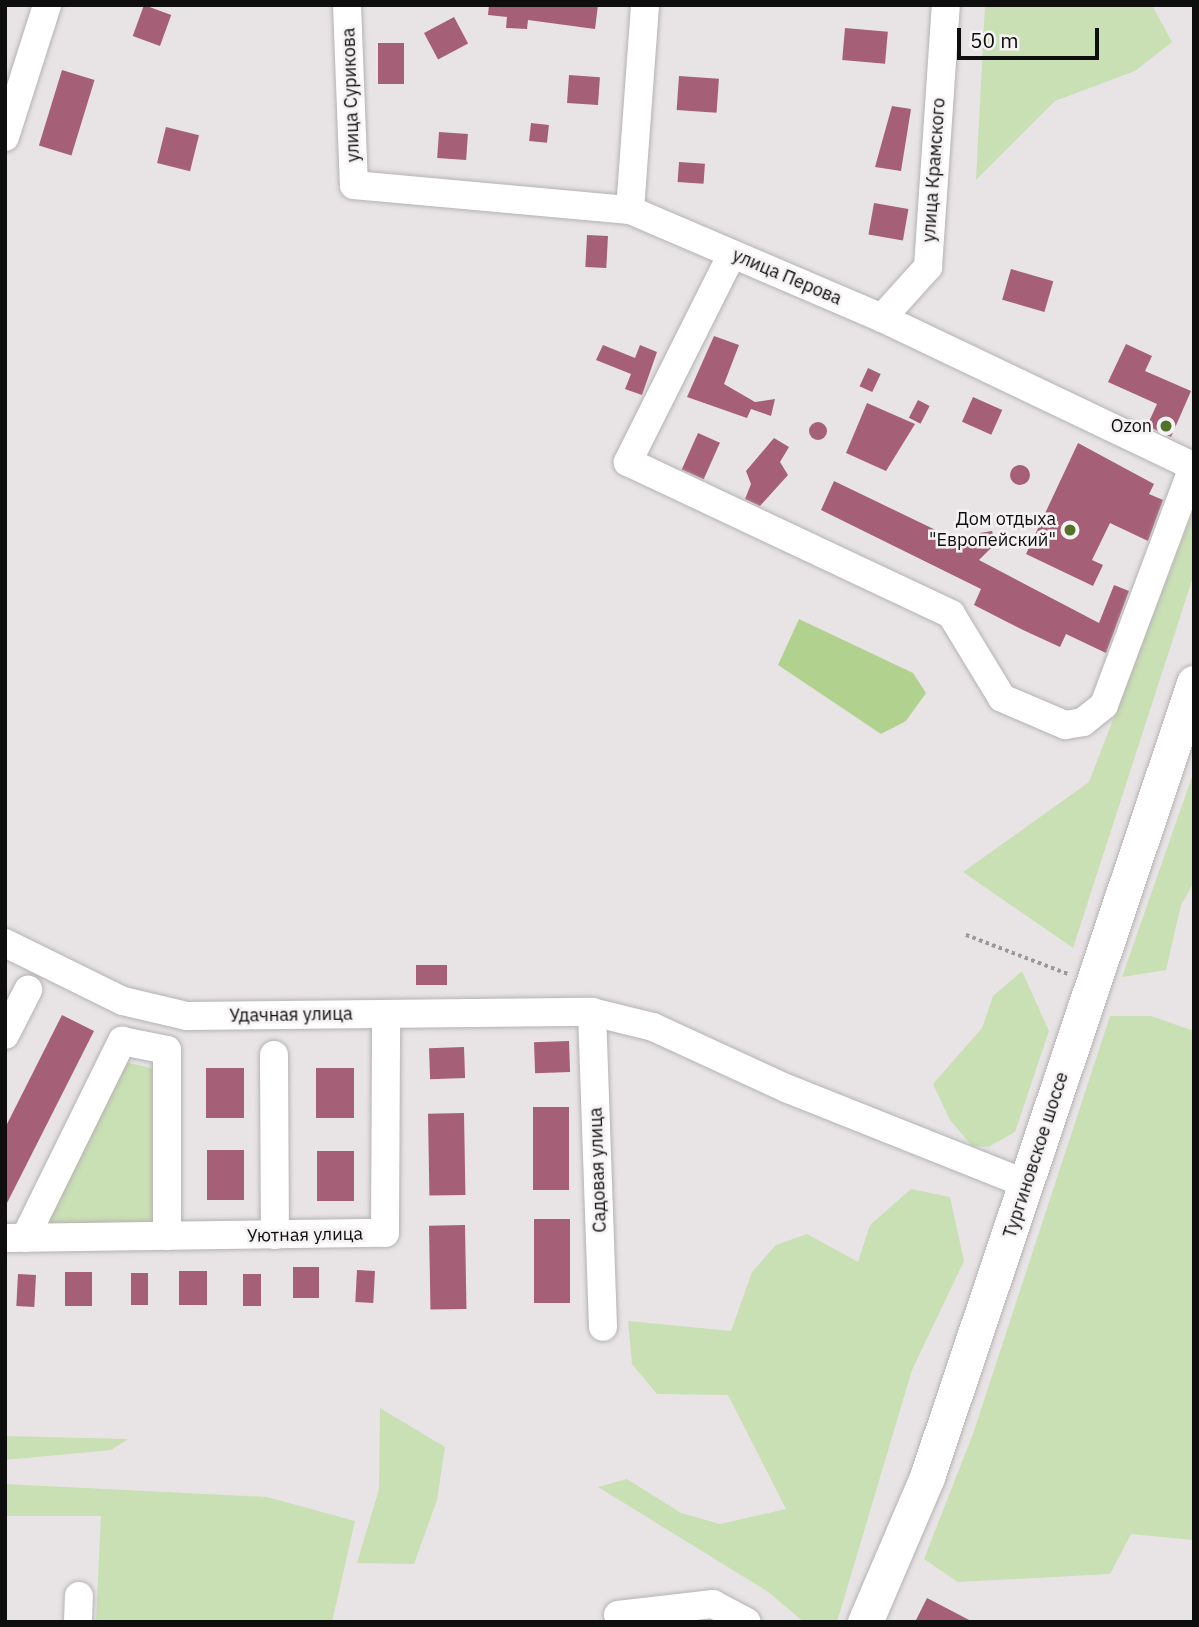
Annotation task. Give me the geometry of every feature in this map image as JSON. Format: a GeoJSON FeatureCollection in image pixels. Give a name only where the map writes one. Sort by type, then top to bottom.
{"type":"FeatureCollection","features":[{"type":"Feature","properties":{"kind":"main road","name":"Тургиновское шоссе"},"geometry":{"type":"LineString","coordinates":[[865,1622],[927,1477],[1194,683]]}},
{"type":"Feature","properties":{"kind":"street"},"geometry":{"type":"LineString","coordinates":[[5,137],[47,5]]}},
{"type":"Feature","properties":{"kind":"street","name":"улица Сурикова"},"geometry":{"type":"LineString","coordinates":[[347,5],[354,185]]}},
{"type":"Feature","properties":{"kind":"street"},"geometry":{"type":"LineString","coordinates":[[630,210],[646,5]]}},
{"type":"Feature","properties":{"kind":"street","name":"улица Крамского"},"geometry":{"type":"LineString","coordinates":[[882,318],[928,268],[946,5]]}},
{"type":"Feature","properties":{"kind":"street","name":"улица Перова"},"geometry":{"type":"LineString","coordinates":[[354,185],[630,210],[882,318],[1193,467]]}},
{"type":"Feature","properties":{"kind":"street"},"geometry":{"type":"LineString","coordinates":[[732,254],[628,462],[951,614],[1002,698],[1065,725],[1083,722],[1104,705],[1193,467]]}},
{"type":"Feature","properties":{"kind":"street","name":"Удачная улица"},"geometry":{"type":"LineString","coordinates":[[5,943],[158,1012],[593,1012],[653,1027],[788,1089],[1027,1184]]}},
{"type":"Feature","properties":{"kind":"street"},"geometry":{"type":"LineString","coordinates":[[5,1035],[28,990]]}},
{"type":"Feature","properties":{"kind":"street","name":"Садовая улица"},"geometry":{"type":"LineString","coordinates":[[593,1012],[603,1327]]}},
{"type":"Feature","properties":{"kind":"street","name":"Уютная улица"},"geometry":{"type":"LineString","coordinates":[[15,1238],[275,1235],[387,1230],[386,1014]]}},
{"type":"Feature","properties":{"kind":"street"},"geometry":{"type":"LineString","coordinates":[[15,1238],[122,1041],[167,1050],[167,1237]]}},
{"type":"Feature","properties":{"kind":"street"},"geometry":{"type":"LineString","coordinates":[[274,1055],[275,1235]]}},
{"type":"Feature","properties":{"kind":"street"},"geometry":{"type":"LineString","coordinates":[[618,1615],[713,1604],[747,1622]]}},
{"type":"Feature","properties":{"kind":"path"},"geometry":{"type":"LineString","coordinates":[[966,935],[1093,984]]}},
{"type":"Feature","properties":{"kind":"shaded area"},"geometry":{"type":"Polygon","coordinates":[[[985,5],[1152,5],[1172,42],[1135,71],[1055,101],[976,180],[985,5]]]}},
{"type":"Feature","properties":{"kind":"shaded area"},"geometry":{"type":"Polygon","coordinates":[[[1194,509],[1194,574],[1073,948],[963,872],[1089,782],[1194,509]]]}},
{"type":"Feature","properties":{"kind":"shaded area"},"geometry":{"type":"Polygon","coordinates":[[[799,619],[913,673],[926,693],[906,721],[881,734],[778,665],[799,619]]]}},
{"type":"Feature","properties":{"kind":"shaded area"},"geometry":{"type":"Polygon","coordinates":[[[1194,771],[1194,882],[1181,905],[1166,970],[1122,977],[1194,771]]]}},
{"type":"Feature","properties":{"kind":"shaded area"},"geometry":{"type":"Polygon","coordinates":[[[1022,971],[1049,1031],[1015,1132],[988,1147],[972,1146],[950,1120],[933,1084],[982,1028],[993,996],[1022,971]]]}},
{"type":"Feature","properties":{"kind":"shaded area"},"geometry":{"type":"Polygon","coordinates":[[[1110,1016],[1151,1016],[1194,1031],[1194,1540],[1131,1534],[1110,1574],[958,1582],[924,1559],[973,1434],[1110,1016]]]}},
{"type":"Feature","properties":{"kind":"shaded area"},"geometry":{"type":"Polygon","coordinates":[[[125,1062],[155,1069],[154,1223],[47,1225],[125,1062]]]}},
{"type":"Feature","properties":{"kind":"shaded area"},"geometry":{"type":"Polygon","coordinates":[[[911,1189],[950,1197],[964,1261],[912,1370],[837,1622],[804,1622],[767,1591],[598,1487],[627,1479],[681,1513],[720,1524],[786,1509],[728,1395],[657,1394],[632,1364],[628,1321],[731,1331],[752,1272],[776,1245],[807,1234],[858,1262],[870,1225],[911,1189]]]}},
{"type":"Feature","properties":{"kind":"shaded area"},"geometry":{"type":"Polygon","coordinates":[[[380,1408],[445,1447],[437,1500],[414,1564],[357,1563],[379,1489],[380,1408]]]}},
{"type":"Feature","properties":{"kind":"shaded area"},"geometry":{"type":"Polygon","coordinates":[[[5,1436],[128,1439],[111,1450],[5,1460],[5,1436]]]}},
{"type":"Feature","properties":{"kind":"shaded area"},"geometry":{"type":"Polygon","coordinates":[[[5,1484],[267,1497],[355,1521],[332,1622],[96,1622],[101,1516],[5,1516],[5,1484]]]}},
{"type":"Feature","properties":{"kind":"building"},"geometry":{"type":"Polygon","coordinates":[[[144,5],[171,15],[160,46],[133,36],[144,5]]]}},
{"type":"Feature","properties":{"kind":"building"},"geometry":{"type":"Polygon","coordinates":[[[489,5],[598,5],[595,29],[528,20],[527,29],[506,28],[507,17],[488,15],[489,5]]]}},
{"type":"Feature","properties":{"kind":"building"},"geometry":{"type":"Polygon","coordinates":[[[454,17],[468,43],[438,59],[424,33],[454,17]]]}},
{"type":"Feature","properties":{"kind":"building"},"geometry":{"type":"Polygon","coordinates":[[[845,28],[888,32],[885,64],[842,60],[845,28]]]}},
{"type":"Feature","properties":{"kind":"building"},"geometry":{"type":"Polygon","coordinates":[[[378,43],[404,43],[404,84],[378,84],[378,43]]]}},
{"type":"Feature","properties":{"kind":"building"},"geometry":{"type":"Polygon","coordinates":[[[62,70],[95,80],[71,155],[39,146],[62,70]]]}},
{"type":"Feature","properties":{"kind":"building"},"geometry":{"type":"Polygon","coordinates":[[[569,75],[600,77],[598,105],[567,103],[569,75]]]}},
{"type":"Feature","properties":{"kind":"building"},"geometry":{"type":"Polygon","coordinates":[[[679,76],[719,79],[717,113],[677,110],[679,76]]]}},
{"type":"Feature","properties":{"kind":"building"},"geometry":{"type":"Polygon","coordinates":[[[892,106],[911,109],[901,171],[875,167],[892,106]]]}},
{"type":"Feature","properties":{"kind":"building"},"geometry":{"type":"Polygon","coordinates":[[[531,123],[549,125],[547,143],[529,141],[531,123]]]}},
{"type":"Feature","properties":{"kind":"building"},"geometry":{"type":"Polygon","coordinates":[[[166,127],[199,135],[190,171],[157,163],[166,127]]]}},
{"type":"Feature","properties":{"kind":"building"},"geometry":{"type":"Polygon","coordinates":[[[439,132],[468,134],[466,160],[437,158],[439,132]]]}},
{"type":"Feature","properties":{"kind":"building"},"geometry":{"type":"Polygon","coordinates":[[[679,162],[705,164],[704,184],[678,182],[679,162]]]}},
{"type":"Feature","properties":{"kind":"building"},"geometry":{"type":"Polygon","coordinates":[[[874,203],[908,209],[903,241],[868,235],[874,203]]]}},
{"type":"Feature","properties":{"kind":"building"},"geometry":{"type":"Polygon","coordinates":[[[587,235],[608,236],[606,268],[585,267],[587,235]]]}},
{"type":"Feature","properties":{"kind":"building"},"geometry":{"type":"Polygon","coordinates":[[[1011,269],[1053,281],[1044,312],[1002,300],[1011,269]]]}},
{"type":"Feature","properties":{"kind":"building"},"geometry":{"type":"Polygon","coordinates":[[[714,336],[739,345],[724,384],[755,402],[775,399],[771,416],[751,409],[747,418],[687,397],[714,336]]]}},
{"type":"Feature","properties":{"kind":"building"},"geometry":{"type":"Polygon","coordinates":[[[1126,344],[1152,356],[1145,371],[1191,391],[1171,437],[1147,426],[1157,404],[1108,382],[1126,344]]]}},
{"type":"Feature","properties":{"kind":"building"},"geometry":{"type":"Polygon","coordinates":[[[603,345],[635,358],[640,345],[657,352],[642,395],[625,389],[631,374],[596,360],[603,345]]]}},
{"type":"Feature","properties":{"kind":"building"},"geometry":{"type":"Polygon","coordinates":[[[868,368],[881,374],[872,392],[860,386],[868,368]]]}},
{"type":"Feature","properties":{"kind":"building"},"geometry":{"type":"Polygon","coordinates":[[[973,397],[1002,410],[991,435],[962,422],[973,397]]]}},
{"type":"Feature","properties":{"kind":"building"},"geometry":{"type":"Polygon","coordinates":[[[918,400],[930,406],[921,424],[909,418],[918,400]]]}},
{"type":"Feature","properties":{"kind":"building"},"geometry":{"type":"Polygon","coordinates":[[[867,403],[915,424],[886,471],[846,453],[867,403]]]}},
{"type":"Feature","properties":{"kind":"building"},"geometry":{"type":"Polygon","coordinates":[[[814,422],[822,422],[827,431],[825,438],[814,440],[809,435],[809,427],[814,422]]]}},
{"type":"Feature","properties":{"kind":"building"},"geometry":{"type":"Polygon","coordinates":[[[698,433],[720,443],[704,479],[682,470],[698,433]]]}},
{"type":"Feature","properties":{"kind":"building"},"geometry":{"type":"Polygon","coordinates":[[[774,438],[789,447],[780,462],[788,475],[760,506],[745,499],[751,484],[746,471],[774,438]]]}},
{"type":"Feature","properties":{"kind":"building"},"geometry":{"type":"Polygon","coordinates":[[[1078,443],[1154,484],[1149,494],[1163,500],[1148,541],[1110,523],[1092,560],[1103,565],[1093,586],[1026,554],[1078,443]]]}},
{"type":"Feature","properties":{"kind":"building"},"geometry":{"type":"Polygon","coordinates":[[[1020,465],[1027,468],[1030,475],[1027,482],[1020,485],[1013,482],[1010,475],[1013,468],[1020,465]]]}},
{"type":"Feature","properties":{"kind":"building"},"geometry":{"type":"Polygon","coordinates":[[[834,481],[973,548],[980,533],[992,531],[996,543],[979,560],[1099,623],[1114,585],[1129,591],[1106,653],[1066,634],[1060,647],[1023,630],[974,605],[981,589],[821,510],[834,481]]]}},
{"type":"Feature","properties":{"kind":"building"},"geometry":{"type":"Polygon","coordinates":[[[416,965],[447,965],[447,985],[416,985],[416,965]]]}},
{"type":"Feature","properties":{"kind":"building"},"geometry":{"type":"Polygon","coordinates":[[[62,1015],[94,1031],[5,1207],[5,1128],[62,1015]]]}},
{"type":"Feature","properties":{"kind":"building"},"geometry":{"type":"Polygon","coordinates":[[[569,1041],[570,1072],[535,1073],[534,1042],[569,1041]]]}},
{"type":"Feature","properties":{"kind":"building"},"geometry":{"type":"Polygon","coordinates":[[[464,1047],[465,1078],[430,1079],[429,1048],[464,1047]]]}},
{"type":"Feature","properties":{"kind":"building"},"geometry":{"type":"Polygon","coordinates":[[[206,1068],[244,1068],[244,1118],[206,1118],[206,1068]]]}},
{"type":"Feature","properties":{"kind":"building"},"geometry":{"type":"Polygon","coordinates":[[[316,1068],[354,1068],[354,1118],[316,1118],[316,1068]]]}},
{"type":"Feature","properties":{"kind":"building"},"geometry":{"type":"Polygon","coordinates":[[[533,1107],[569,1107],[569,1190],[533,1190],[533,1107]]]}},
{"type":"Feature","properties":{"kind":"building"},"geometry":{"type":"Polygon","coordinates":[[[464,1113],[465,1195],[429,1196],[428,1114],[464,1113]]]}},
{"type":"Feature","properties":{"kind":"building"},"geometry":{"type":"Polygon","coordinates":[[[207,1150],[244,1150],[244,1200],[207,1200],[207,1150]]]}},
{"type":"Feature","properties":{"kind":"building"},"geometry":{"type":"Polygon","coordinates":[[[317,1151],[354,1151],[354,1201],[317,1201],[317,1151]]]}},
{"type":"Feature","properties":{"kind":"building"},"geometry":{"type":"Polygon","coordinates":[[[534,1219],[570,1219],[570,1303],[534,1303],[534,1219]]]}},
{"type":"Feature","properties":{"kind":"building"},"geometry":{"type":"Polygon","coordinates":[[[465,1225],[466,1309],[430,1310],[429,1226],[465,1225]]]}},
{"type":"Feature","properties":{"kind":"building"},"geometry":{"type":"Polygon","coordinates":[[[293,1267],[319,1267],[319,1298],[293,1298],[293,1267]]]}},
{"type":"Feature","properties":{"kind":"building"},"geometry":{"type":"Polygon","coordinates":[[[357,1270],[375,1271],[373,1303],[355,1302],[357,1270]]]}},
{"type":"Feature","properties":{"kind":"building"},"geometry":{"type":"Polygon","coordinates":[[[179,1271],[207,1271],[207,1305],[179,1305],[179,1271]]]}},
{"type":"Feature","properties":{"kind":"building"},"geometry":{"type":"Polygon","coordinates":[[[65,1272],[92,1272],[92,1306],[65,1306],[65,1272]]]}},
{"type":"Feature","properties":{"kind":"building"},"geometry":{"type":"Polygon","coordinates":[[[131,1273],[148,1273],[148,1305],[131,1305],[131,1273]]]}},
{"type":"Feature","properties":{"kind":"building"},"geometry":{"type":"Polygon","coordinates":[[[18,1274],[36,1275],[34,1307],[16,1306],[18,1274]]]}},
{"type":"Feature","properties":{"kind":"building"},"geometry":{"type":"Polygon","coordinates":[[[243,1274],[261,1274],[261,1306],[243,1306],[243,1274]]]}},
{"type":"Feature","properties":{"kind":"building"},"geometry":{"type":"Polygon","coordinates":[[[927,1598],[973,1622],[915,1622],[927,1598]]]}},
{"type":"Feature","properties":{"kind":"place","name":"Ozon"},"geometry":{"type":"Point","coordinates":[1166,426]}},
{"type":"Feature","properties":{"kind":"place","name":"Дом отдыха \"Европейский\""},"geometry":{"type":"Point","coordinates":[1070,530]}}]}
